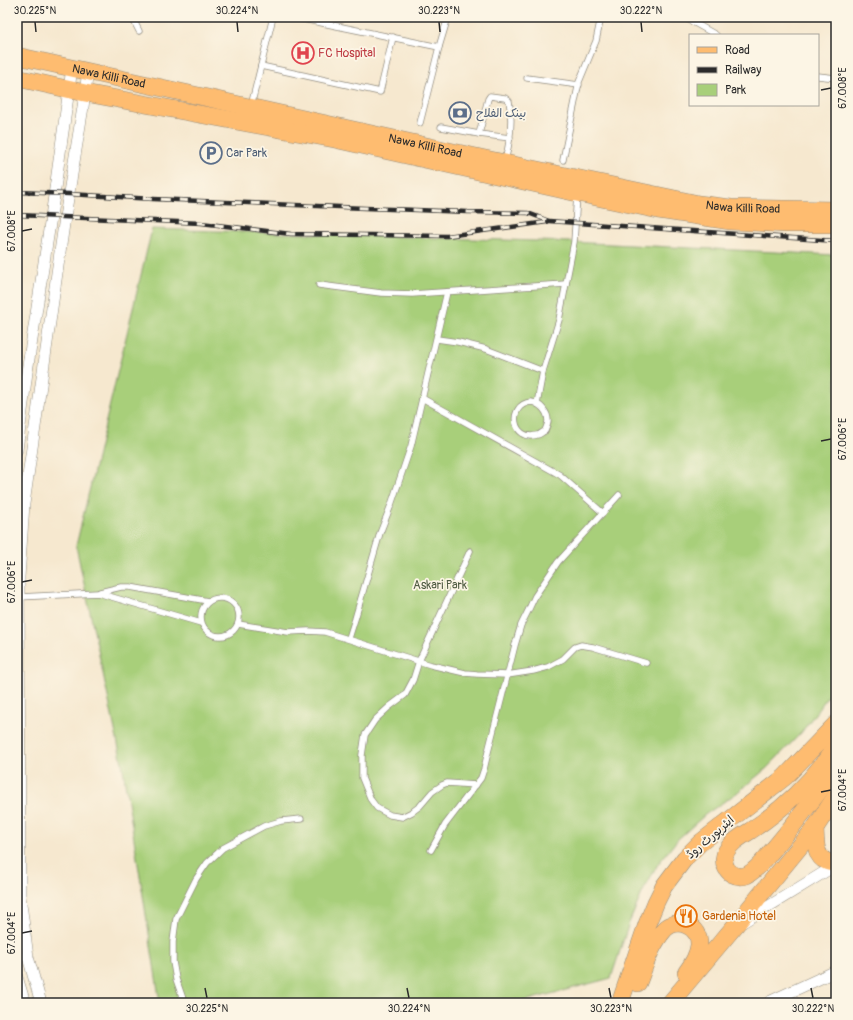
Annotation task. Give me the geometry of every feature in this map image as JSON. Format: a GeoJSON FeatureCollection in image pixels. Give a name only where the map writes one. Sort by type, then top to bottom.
{"type":"FeatureCollection","features":[{"type":"Feature","properties":{"kind":"main road","name":"Nawa Killi Road"},"geometry":{"type":"LineString","coordinates":[[17,56],[504,163],[699,204],[731,208],[836,210]]}},
{"type":"Feature","properties":{"kind":"main road","name":"Nawa Killi Road"},"geometry":{"type":"LineString","coordinates":[[17,78],[77,92],[334,139],[658,210],[730,221],[786,224],[836,224]]}},
{"type":"Feature","properties":{"kind":"main road","name":"ایئرپورٹ روڈ"},"geometry":{"type":"LineString","coordinates":[[620,1003],[656,902],[664,886],[685,858],[700,843],[785,777],[836,724]]}},
{"type":"Feature","properties":{"kind":"main road"},"geometry":{"type":"LineString","coordinates":[[836,746],[825,762],[790,800],[731,845],[725,854],[724,860],[724,864],[729,872],[738,876],[747,875],[760,864],[804,812],[836,768]]}},
{"type":"Feature","properties":{"kind":"main road"},"geometry":{"type":"LineString","coordinates":[[670,1003],[815,828],[836,796]]}},
{"type":"Feature","properties":{"kind":"main road"},"geometry":{"type":"LineString","coordinates":[[815,828],[816,846],[822,859],[836,864]]}},
{"type":"Feature","properties":{"kind":"main road"},"geometry":{"type":"LineString","coordinates":[[629,1003],[659,937],[665,929],[671,925],[683,923],[694,930],[698,937],[699,944],[691,965],[672,994],[670,1003]]}},
{"type":"Feature","properties":{"kind":"street"},"geometry":{"type":"LineString","coordinates":[[41,1003],[28,957],[20,896],[19,577],[24,504],[66,209],[80,69]]}},
{"type":"Feature","properties":{"kind":"street"},"geometry":{"type":"LineString","coordinates":[[17,450],[27,372],[80,69]]}},
{"type":"Feature","properties":{"kind":"street"},"geometry":{"type":"LineString","coordinates":[[734,927],[836,864]]}},
{"type":"Feature","properties":{"kind":"street"},"geometry":{"type":"LineString","coordinates":[[772,1003],[771,1001],[836,971]]}},
{"type":"Feature","properties":{"kind":"street"},"geometry":{"type":"LineString","coordinates":[[17,977],[25,1003]]}},
{"type":"Feature","properties":{"kind":"lane"},"geometry":{"type":"LineString","coordinates":[[132,17],[139,31]]}},
{"type":"Feature","properties":{"kind":"lane"},"geometry":{"type":"LineString","coordinates":[[251,107],[272,17]]}},
{"type":"Feature","properties":{"kind":"lane"},"geometry":{"type":"LineString","coordinates":[[293,17],[439,47]]}},
{"type":"Feature","properties":{"kind":"lane"},"geometry":{"type":"LineString","coordinates":[[420,123],[448,17]]}},
{"type":"Feature","properties":{"kind":"lane"},"geometry":{"type":"LineString","coordinates":[[563,160],[579,85],[596,41],[601,17]]}},
{"type":"Feature","properties":{"kind":"lane"},"geometry":{"type":"LineString","coordinates":[[684,17],[714,34]]}},
{"type":"Feature","properties":{"kind":"lane"},"geometry":{"type":"LineString","coordinates":[[695,23],[699,17]]}},
{"type":"Feature","properties":{"kind":"lane"},"geometry":{"type":"LineString","coordinates":[[261,66],[380,92],[393,37]]}},
{"type":"Feature","properties":{"kind":"lane"},"geometry":{"type":"LineString","coordinates":[[819,76],[836,78]]}},
{"type":"Feature","properties":{"kind":"lane"},"geometry":{"type":"LineString","coordinates":[[527,78],[579,85]]}},
{"type":"Feature","properties":{"kind":"lane"},"geometry":{"type":"LineString","coordinates":[[480,134],[490,96],[505,98],[509,101],[510,138],[504,163]]}},
{"type":"Feature","properties":{"kind":"lane"},"geometry":{"type":"LineString","coordinates":[[441,127],[510,138]]}},
{"type":"Feature","properties":{"kind":"lane"},"geometry":{"type":"LineString","coordinates":[[536,404],[543,371],[559,320],[566,284],[574,242],[577,193]]}},
{"type":"Feature","properties":{"kind":"lane"},"geometry":{"type":"LineString","coordinates":[[319,285],[381,293],[412,294],[566,284]]}},
{"type":"Feature","properties":{"kind":"lane"},"geometry":{"type":"LineString","coordinates":[[349,638],[380,533],[412,446],[447,292]]}},
{"type":"Feature","properties":{"kind":"lane"},"geometry":{"type":"LineString","coordinates":[[437,339],[458,342],[486,349],[543,371]]}},
{"type":"Feature","properties":{"kind":"lane"},"geometry":{"type":"LineString","coordinates":[[422,398],[560,475],[603,513]]}},
{"type":"Feature","properties":{"kind":"lane"},"geometry":{"type":"LineString","coordinates":[[531,402],[536,404],[540,405],[544,409],[548,421],[545,431],[538,435],[528,436],[520,432],[516,427],[516,412],[520,405],[531,402]]}},
{"type":"Feature","properties":{"kind":"lane"},"geometry":{"type":"LineString","coordinates":[[431,850],[445,825],[482,778],[521,624],[535,596],[558,562],[619,495]]}},
{"type":"Feature","properties":{"kind":"lane"},"geometry":{"type":"LineString","coordinates":[[470,551],[419,661],[413,680],[405,695],[375,720],[365,735],[362,755],[362,778],[371,800],[377,808],[390,815],[402,817],[416,809],[432,792],[442,785],[447,783],[476,785]]}},
{"type":"Feature","properties":{"kind":"lane"},"geometry":{"type":"LineString","coordinates":[[19,596],[98,593],[121,586],[208,601]]}},
{"type":"Feature","properties":{"kind":"lane"},"geometry":{"type":"LineString","coordinates":[[98,593],[201,622]]}},
{"type":"Feature","properties":{"kind":"lane"},"geometry":{"type":"LineString","coordinates":[[218,597],[227,598],[234,603],[238,611],[238,624],[230,634],[221,636],[213,635],[205,630],[201,622],[200,614],[204,606],[208,601],[218,597]]}},
{"type":"Feature","properties":{"kind":"lane"},"geometry":{"type":"LineString","coordinates":[[238,624],[288,632],[325,632],[349,638],[419,661],[465,673],[507,675],[533,671],[548,667],[563,659],[575,647],[582,645],[646,662]]}},
{"type":"Feature","properties":{"kind":"lane"},"geometry":{"type":"LineString","coordinates":[[186,1003],[183,999],[176,979],[173,942],[176,919],[196,879],[207,863],[228,845],[264,826],[281,821],[300,819]]}},
{"type":"Feature","properties":{"kind":"green space","name":"Askari Park"},"geometry":{"type":"Polygon","coordinates":[[[152,229],[569,242],[836,255],[836,685],[801,733],[767,768],[738,792],[706,814],[678,839],[658,864],[643,891],[629,923],[611,978],[517,1003],[160,1003],[122,763],[76,546],[152,229]]]}},
{"type":"Feature","properties":{"kind":"railway"},"geometry":{"type":"LineString","coordinates":[[17,192],[340,207],[528,213],[549,221],[836,241]]}},
{"type":"Feature","properties":{"kind":"railway"},"geometry":{"type":"LineString","coordinates":[[17,215],[201,223],[291,234],[447,236],[547,222]]}},
{"type":"Feature","properties":{"kind":"place","name":"FC Hospital"},"geometry":{"type":"Point","coordinates":[303,53]}},
{"type":"Feature","properties":{"kind":"place","name":"بینک الفلاح"},"geometry":{"type":"Point","coordinates":[460,113]}},
{"type":"Feature","properties":{"kind":"place","name":"Car Park"},"geometry":{"type":"Point","coordinates":[211,153]}},
{"type":"Feature","properties":{"kind":"place","name":"Gardenia Hotel"},"geometry":{"type":"Point","coordinates":[686,916]}}]}
